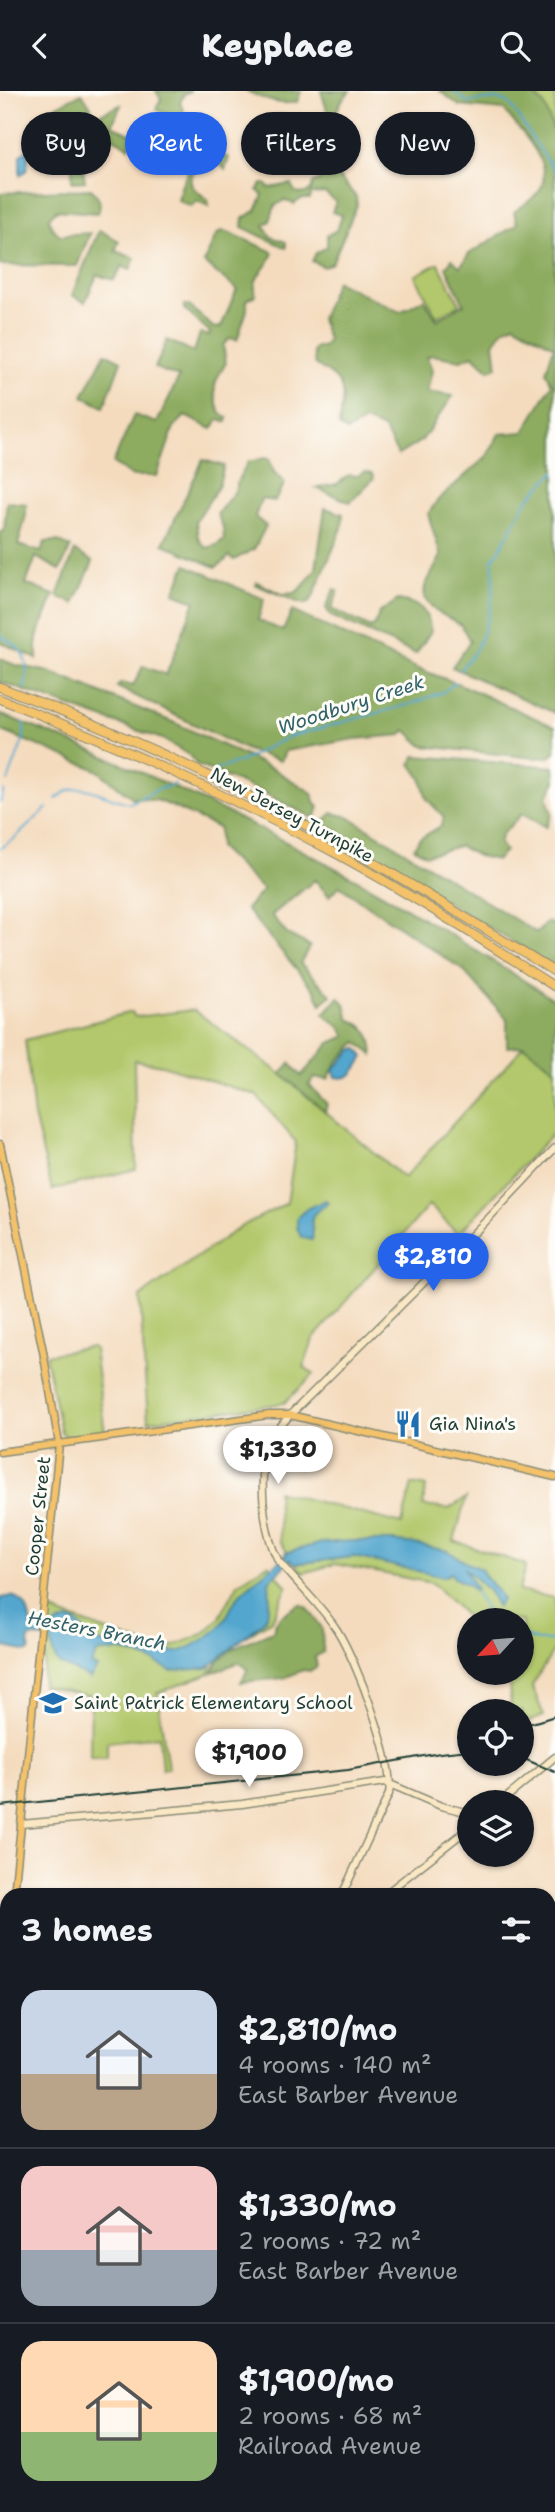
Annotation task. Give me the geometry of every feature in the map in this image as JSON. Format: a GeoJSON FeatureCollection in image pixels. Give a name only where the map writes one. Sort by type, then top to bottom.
{"type":"FeatureCollection","features":[{"type":"Feature","properties":{"kind":"highway","name":"New Jersey Turnpike"},"geometry":{"type":"LineString","coordinates":[[0,688],[150,747],[290,817],[396,876],[555,972]]}},
{"type":"Feature","properties":{"kind":"highway","name":"New Jersey Turnpike"},"geometry":{"type":"LineString","coordinates":[[0,699],[123,749],[341,856],[555,987]]}},
{"type":"Feature","properties":{"kind":"main road","name":"Cooper Street"},"geometry":{"type":"LineString","coordinates":[[0,1144],[59,1444],[15,1888]]}},
{"type":"Feature","properties":{"kind":"main road"},"geometry":{"type":"LineString","coordinates":[[0,1452],[269,1415],[290,1415],[555,1477]]}},
{"type":"Feature","properties":{"kind":"street"},"geometry":{"type":"LineString","coordinates":[[345,1888],[383,1808],[391,1784],[384,1746],[341,1637],[281,1563],[267,1534],[263,1471],[269,1443],[290,1415],[555,1149]]}},
{"type":"Feature","properties":{"kind":"street"},"geometry":{"type":"LineString","coordinates":[[516,1790],[555,1758]]}},
{"type":"Feature","properties":{"kind":"street"},"geometry":{"type":"LineString","coordinates":[[21,1824],[231,1805],[385,1782],[457,1810]]}},
{"type":"Feature","properties":{"kind":"street"},"geometry":{"type":"LineString","coordinates":[[393,1888],[457,1837]]}},
{"type":"Feature","properties":{"kind":"green space"},"geometry":{"type":"Polygon","coordinates":[[[156,91],[191,91],[184,94],[180,103],[184,112],[162,112],[156,109],[161,99],[156,91]]]}},
{"type":"Feature","properties":{"kind":"green space"},"geometry":{"type":"Polygon","coordinates":[[[246,91],[301,91],[297,102],[283,103],[246,91]]]}},
{"type":"Feature","properties":{"kind":"green space"},"geometry":{"type":"Polygon","coordinates":[[[321,91],[350,91],[336,112],[328,112],[321,91]]]}},
{"type":"Feature","properties":{"kind":"green space"},"geometry":{"type":"Polygon","coordinates":[[[440,91],[530,91],[544,105],[555,134],[555,713],[452,667],[470,641],[461,625],[436,611],[424,598],[425,586],[441,556],[428,514],[438,500],[487,456],[499,434],[524,432],[552,384],[546,372],[554,346],[514,324],[504,329],[494,343],[497,367],[489,370],[473,355],[461,360],[432,355],[427,357],[432,370],[427,392],[453,396],[422,440],[398,455],[384,429],[365,421],[347,431],[339,426],[342,388],[334,377],[315,364],[313,351],[316,347],[323,347],[328,340],[321,319],[336,281],[400,312],[424,299],[437,320],[464,304],[446,267],[452,259],[460,267],[469,254],[517,224],[514,212],[540,190],[543,169],[539,158],[504,110],[460,106],[440,91]]]}},
{"type":"Feature","properties":{"kind":"green space"},"geometry":{"type":"Polygon","coordinates":[[[530,91],[555,91],[555,134],[544,105],[530,91]]]}},
{"type":"Feature","properties":{"kind":"green space"},"geometry":{"type":"Polygon","coordinates":[[[82,93],[91,107],[88,112],[45,112],[82,93]]]}},
{"type":"Feature","properties":{"kind":"green space"},"geometry":{"type":"Polygon","coordinates":[[[121,105],[112,125],[125,132],[125,145],[111,137],[111,112],[105,112],[121,105]]]}},
{"type":"Feature","properties":{"kind":"green space"},"geometry":{"type":"Polygon","coordinates":[[[72,175],[84,175],[85,181],[72,182],[72,175]]]}},
{"type":"Feature","properties":{"kind":"green space"},"geometry":{"type":"Polygon","coordinates":[[[187,175],[192,175],[192,186],[207,199],[209,206],[197,201],[191,206],[178,200],[187,175]]]}},
{"type":"Feature","properties":{"kind":"green space"},"geometry":{"type":"Polygon","coordinates":[[[321,175],[337,175],[356,197],[357,205],[332,263],[324,267],[312,261],[316,253],[327,247],[327,235],[337,230],[342,215],[332,212],[336,202],[325,193],[311,194],[310,199],[301,199],[294,204],[284,200],[275,206],[270,221],[264,225],[271,237],[286,242],[286,248],[242,227],[243,218],[256,211],[263,195],[257,190],[262,184],[269,188],[291,184],[299,194],[311,191],[313,183],[319,181],[321,175]]]}},
{"type":"Feature","properties":{"kind":"green space"},"geometry":{"type":"Polygon","coordinates":[[[91,189],[99,199],[98,213],[56,210],[49,218],[52,228],[60,235],[90,233],[77,266],[0,265],[0,193],[91,189]]]}},
{"type":"Feature","properties":{"kind":"green space"},"geometry":{"type":"Polygon","coordinates":[[[99,230],[119,241],[115,251],[135,258],[130,270],[122,266],[114,280],[97,275],[85,302],[72,295],[99,230]]]}},
{"type":"Feature","properties":{"kind":"green space"},"geometry":{"type":"Polygon","coordinates":[[[221,231],[273,252],[256,282],[256,295],[247,299],[247,310],[237,340],[230,338],[223,345],[226,363],[216,381],[215,392],[220,413],[228,418],[227,422],[218,419],[212,429],[185,416],[174,427],[157,476],[133,476],[113,463],[134,415],[157,423],[179,377],[155,368],[167,340],[194,352],[200,333],[209,336],[210,332],[184,309],[184,305],[188,305],[214,328],[221,327],[237,289],[204,263],[216,235],[221,231]]]}},
{"type":"Feature","properties":{"kind":"green space"},"geometry":{"type":"Polygon","coordinates":[[[438,263],[460,304],[437,317],[415,276],[438,263]]]}},
{"type":"Feature","properties":{"kind":"green space"},"geometry":{"type":"Polygon","coordinates":[[[105,353],[121,361],[104,407],[83,396],[105,353]]]}},
{"type":"Feature","properties":{"kind":"green space"},"geometry":{"type":"Polygon","coordinates":[[[269,459],[274,472],[285,483],[275,501],[261,499],[255,517],[266,526],[254,549],[234,560],[229,556],[216,567],[163,544],[203,460],[224,466],[218,487],[196,521],[198,538],[206,548],[217,545],[224,539],[223,527],[217,514],[235,491],[248,462],[269,459]]]}},
{"type":"Feature","properties":{"kind":"green space"},"geometry":{"type":"Polygon","coordinates":[[[364,472],[372,474],[374,478],[350,502],[316,488],[337,484],[349,475],[358,476],[364,472]]]}},
{"type":"Feature","properties":{"kind":"green space"},"geometry":{"type":"Polygon","coordinates":[[[7,502],[26,504],[26,515],[18,545],[41,552],[45,542],[57,541],[71,547],[60,570],[36,557],[26,584],[54,595],[37,637],[37,659],[0,642],[0,532],[4,531],[7,502]]]}},
{"type":"Feature","properties":{"kind":"green space"},"geometry":{"type":"Polygon","coordinates":[[[325,508],[343,514],[342,528],[312,599],[306,604],[300,603],[256,585],[257,582],[282,594],[295,593],[303,586],[316,569],[325,508]]]}},
{"type":"Feature","properties":{"kind":"green space"},"geometry":{"type":"Polygon","coordinates":[[[75,551],[93,562],[74,604],[57,596],[75,551]]]}},
{"type":"Feature","properties":{"kind":"green space"},"geometry":{"type":"Polygon","coordinates":[[[186,565],[264,599],[258,620],[283,631],[292,611],[416,668],[555,727],[555,753],[549,757],[535,758],[423,746],[406,730],[402,735],[355,739],[285,751],[281,761],[247,750],[117,687],[121,683],[133,686],[143,666],[166,675],[195,601],[174,593],[186,565]]]}},
{"type":"Feature","properties":{"kind":"green space"},"geometry":{"type":"Polygon","coordinates":[[[334,589],[338,591],[332,609],[371,628],[375,625],[379,613],[398,600],[421,608],[431,631],[416,654],[331,616],[326,608],[334,589]]]}},
{"type":"Feature","properties":{"kind":"green space"},"geometry":{"type":"Polygon","coordinates":[[[0,659],[49,672],[175,723],[273,769],[312,793],[314,802],[319,807],[316,816],[311,817],[262,792],[197,765],[189,755],[162,739],[0,682],[0,659]]]}},
{"type":"Feature","properties":{"kind":"green space"},"geometry":{"type":"Polygon","coordinates":[[[0,714],[129,767],[296,847],[392,900],[555,1000],[555,1069],[524,1046],[507,1047],[507,1019],[463,970],[339,886],[329,896],[315,880],[272,915],[287,934],[310,946],[300,963],[331,995],[321,1004],[315,991],[246,909],[263,890],[219,847],[219,828],[160,801],[133,798],[97,770],[0,730],[0,714]]]}},
{"type":"Feature","properties":{"kind":"green space"},"geometry":{"type":"Polygon","coordinates":[[[415,756],[554,767],[555,781],[547,798],[552,814],[546,827],[522,814],[503,833],[499,842],[505,851],[497,860],[478,856],[459,846],[427,855],[414,848],[419,839],[441,826],[444,817],[427,799],[421,778],[411,764],[415,756]]]}},
{"type":"Feature","properties":{"kind":"green space"},"geometry":{"type":"Polygon","coordinates":[[[332,813],[349,817],[537,933],[547,922],[555,925],[555,968],[325,827],[324,821],[332,813]]]}},
{"type":"Feature","properties":{"kind":"green space"},"geometry":{"type":"Polygon","coordinates":[[[339,997],[345,1004],[349,1019],[368,1032],[373,1055],[357,1042],[337,1062],[328,1079],[314,1078],[309,1085],[327,1104],[325,1111],[281,1074],[290,1063],[301,1076],[330,1043],[346,1036],[340,1027],[324,1014],[339,997]]]}},
{"type":"Feature","properties":{"kind":"green space"},"geometry":{"type":"Polygon","coordinates":[[[194,1010],[281,1074],[404,1178],[524,1046],[555,1069],[555,1131],[458,1234],[429,1205],[313,1339],[304,1367],[314,1374],[284,1403],[148,1421],[140,1297],[240,1227],[287,1203],[296,1142],[256,1095],[162,1065],[134,1060],[136,1169],[52,1190],[34,1116],[25,1040],[132,1012],[135,1017],[194,1010]]]}},
{"type":"Feature","properties":{"kind":"green space"},"geometry":{"type":"Polygon","coordinates":[[[92,1347],[105,1433],[68,1438],[61,1432],[45,1355],[92,1347]]]}},
{"type":"Feature","properties":{"kind":"green space"},"geometry":{"type":"Polygon","coordinates":[[[412,1484],[426,1487],[423,1506],[448,1509],[466,1498],[454,1541],[526,1565],[519,1591],[555,1598],[555,1648],[534,1683],[534,1608],[458,1608],[432,1583],[335,1564],[303,1573],[280,1541],[277,1491],[402,1524],[412,1484]]]}},
{"type":"Feature","properties":{"kind":"green space"},"geometry":{"type":"Polygon","coordinates":[[[268,1564],[287,1587],[272,1620],[241,1639],[212,1664],[210,1673],[157,1693],[168,1768],[162,1769],[159,1736],[107,1742],[107,1758],[90,1757],[91,1696],[42,1686],[49,1610],[157,1649],[169,1648],[203,1634],[219,1619],[238,1584],[268,1564]]]}},
{"type":"Feature","properties":{"kind":"green space"},"geometry":{"type":"Polygon","coordinates":[[[300,1604],[307,1607],[322,1628],[323,1652],[315,1657],[317,1666],[310,1671],[303,1670],[284,1678],[241,1682],[248,1669],[239,1662],[212,1673],[229,1652],[273,1631],[280,1618],[300,1604]]]}},
{"type":"Feature","properties":{"kind":"green space"},"geometry":{"type":"Polygon","coordinates":[[[510,1685],[533,1685],[544,1716],[534,1720],[534,1699],[510,1699],[510,1685]]]}},
{"type":"Feature","properties":{"kind":"water"},"geometry":{"type":"Polygon","coordinates":[[[357,1048],[364,1057],[356,1070],[350,1076],[336,1077],[333,1070],[357,1048]]]}},
{"type":"Feature","properties":{"kind":"water"},"geometry":{"type":"Polygon","coordinates":[[[326,1200],[328,1203],[312,1217],[312,1240],[301,1237],[297,1228],[297,1217],[308,1208],[326,1200]]]}},
{"type":"Feature","properties":{"kind":"water"},"geometry":{"type":"Polygon","coordinates":[[[393,1541],[448,1551],[481,1569],[502,1599],[497,1607],[488,1590],[464,1568],[476,1589],[475,1592],[451,1573],[444,1577],[354,1557],[302,1563],[290,1560],[269,1581],[269,1607],[263,1622],[207,1668],[171,1671],[153,1661],[120,1650],[97,1653],[91,1665],[97,1668],[89,1680],[88,1677],[59,1664],[54,1656],[50,1638],[30,1637],[28,1652],[0,1646],[0,1598],[12,1596],[26,1607],[31,1625],[50,1630],[69,1620],[81,1626],[96,1641],[118,1641],[161,1651],[181,1651],[218,1629],[241,1593],[286,1556],[285,1553],[322,1543],[393,1541]]]}},
{"type":"Feature","properties":{"kind":"waterway"},"geometry":{"type":"LineString","coordinates":[[453,91],[467,102],[496,99],[509,103],[555,172]]}},
{"type":"Feature","properties":{"kind":"waterway","name":"Woodbury Creek"},"geometry":{"type":"LineString","coordinates":[[461,670],[475,650],[488,615],[493,593],[492,559],[526,501],[555,472]]}},
{"type":"Feature","properties":{"kind":"waterway"},"geometry":{"type":"LineString","coordinates":[[0,634],[19,648],[25,659],[27,676],[24,688]]}},
{"type":"Feature","properties":{"kind":"waterway","name":"Woodbury Creek"},"geometry":{"type":"LineString","coordinates":[[215,770],[242,761],[288,737],[411,704],[443,692],[456,682]]}},
{"type":"Feature","properties":{"kind":"waterway"},"geometry":{"type":"LineString","coordinates":[[8,781],[24,738],[24,722]]}},
{"type":"Feature","properties":{"kind":"waterway","name":"Woodbury Creek"},"geometry":{"type":"LineString","coordinates":[[56,799],[65,792],[83,789],[130,803],[175,784]]}},
{"type":"Feature","properties":{"kind":"waterway"},"geometry":{"type":"LineString","coordinates":[[0,802],[4,791]]}},
{"type":"Feature","properties":{"kind":"waterway","name":"Woodbury Creek"},"geometry":{"type":"LineString","coordinates":[[0,848],[14,839],[47,808]]}},
{"type":"Feature","properties":{"kind":"waterway","name":"Hesters Branch"},"geometry":{"type":"LineString","coordinates":[[475,1592],[484,1608]]}},
{"type":"Feature","properties":{"kind":"waterway","name":"Hesters Branch"},"geometry":{"type":"LineString","coordinates":[[534,1640],[555,1641]]}},
{"type":"Feature","properties":{"kind":"railway"},"geometry":{"type":"LineString","coordinates":[[534,1722],[555,1716]]}},
{"type":"Feature","properties":{"kind":"railway"},"geometry":{"type":"LineString","coordinates":[[0,1806],[348,1770],[457,1751]]}},
{"type":"Feature","properties":{"kind":"railway"},"geometry":{"type":"LineString","coordinates":[[534,1763],[555,1772]]}},
{"type":"Feature","properties":{"kind":"place","name":"Gia Nina's"},"geometry":{"type":"Point","coordinates":[408,1424]}},
{"type":"Feature","properties":{"kind":"place","name":"Saint Patrick Elementary School"},"geometry":{"type":"Point","coordinates":[53,1703]}}]}
